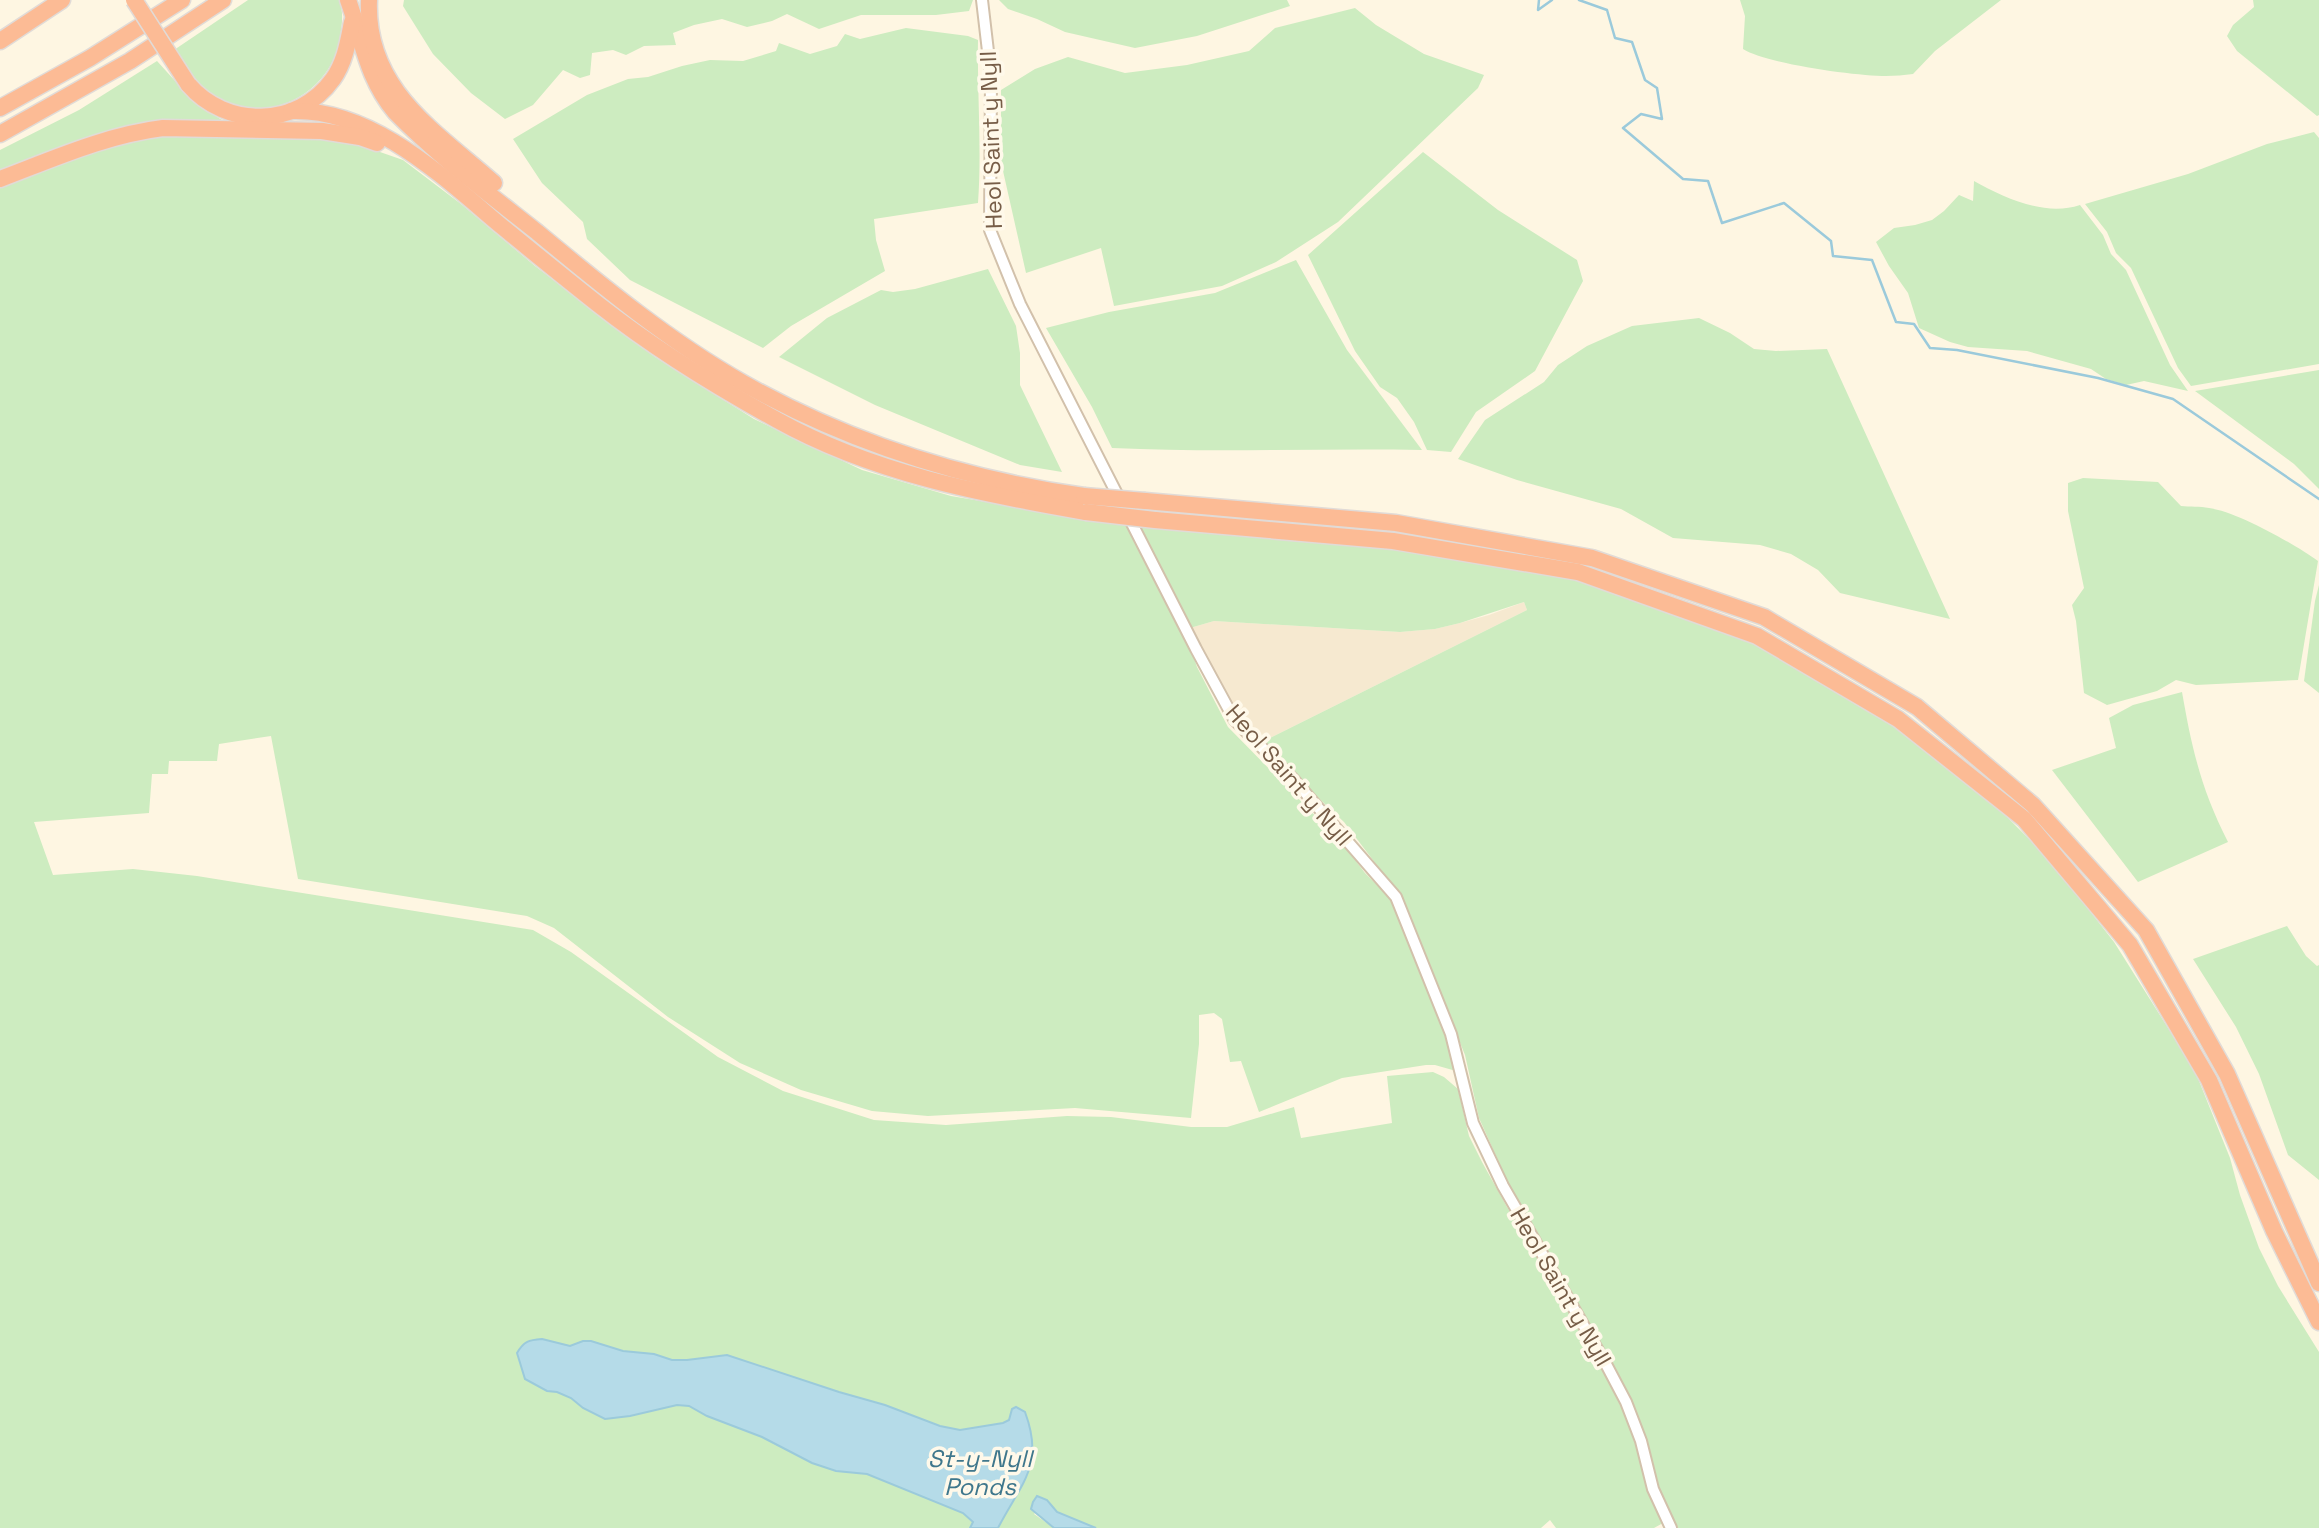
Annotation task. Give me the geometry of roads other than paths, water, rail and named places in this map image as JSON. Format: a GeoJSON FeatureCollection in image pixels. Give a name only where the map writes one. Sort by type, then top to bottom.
{"type":"FeatureCollection","features":[{"type":"Feature","properties":{"kind":"highway"},"geometry":{"type":"LineString","coordinates":[[0,41],[62,0]]}},
{"type":"Feature","properties":{"kind":"highway"},"geometry":{"type":"LineString","coordinates":[[134,0],[188,84],[203,100],[236,115],[261,117]]}},
{"type":"Feature","properties":{"kind":"highway"},"geometry":{"type":"LineString","coordinates":[[0,108],[90,58],[182,0]]}},
{"type":"Feature","properties":{"kind":"highway"},"geometry":{"type":"LineString","coordinates":[[0,134],[130,61],[223,0]]}},
{"type":"Feature","properties":{"kind":"highway"},"geometry":{"type":"LineString","coordinates":[[369,0],[378,59],[387,80],[402,102],[551,235],[601,285]]}},
{"type":"Feature","properties":{"kind":"highway"},"geometry":{"type":"LineString","coordinates":[[352,5],[369,72],[395,112],[601,285],[668,334],[741,382],[821,423],[912,457],[1155,520],[1393,541],[1578,572],[1757,636],[1898,719],[2024,819],[2130,945],[2209,1080],[2274,1231],[2319,1322]]}},
{"type":"Feature","properties":{"kind":"highway"},"geometry":{"type":"LineString","coordinates":[[291,111],[314,99],[333,79],[345,54],[352,5]]}},
{"type":"Feature","properties":{"kind":"highway"},"geometry":{"type":"LineString","coordinates":[[0,179],[94,144],[145,130],[179,128],[291,111],[319,111],[388,138],[438,173],[599,305],[674,360],[779,422],[843,451],[946,485],[1085,504],[1145,501],[1396,523],[1592,558],[1764,617],[1917,707],[2033,805],[2146,930],[2227,1074],[2319,1283]]}},
{"type":"Feature","properties":{"kind":"highway"},"geometry":{"type":"LineString","coordinates":[[179,128],[321,131],[360,137],[406,152]]}},
{"type":"Feature","properties":{"kind":"street","name":"Heol Saint y Nyll"},"geometry":{"type":"LineString","coordinates":[[982,0],[991,76],[990,230],[1020,304],[1234,719],[1296,781],[1396,897],[1451,1034],[1473,1123],[1503,1186],[1626,1402],[1641,1441],[1653,1489],[1671,1528]]}},
{"type":"Feature","properties":{"kind":"water","name":"St-y-Nyll Ponds"},"geometry":{"type":"Polygon","coordinates":[[[542,1339],[570,1346],[591,1341],[623,1351],[654,1354],[672,1360],[727,1355],[885,1405],[940,1426],[960,1430],[1003,1423],[1009,1420],[1012,1409],[1016,1407],[1025,1412],[1031,1431],[1031,1461],[1028,1473],[998,1528],[970,1528],[973,1522],[963,1513],[867,1474],[836,1471],[812,1463],[762,1437],[707,1416],[689,1406],[677,1405],[605,1419],[583,1408],[571,1398],[547,1391],[525,1379],[517,1353],[527,1342],[542,1339]]]}},
{"type":"Feature","properties":{"kind":"water","name":"St-y-Nyll Ponds"},"geometry":{"type":"Polygon","coordinates":[[[1037,1496],[1047,1500],[1057,1512],[1096,1528],[1054,1528],[1031,1509],[1037,1496]]]}},
{"type":"Feature","properties":{"kind":"waterway"},"geometry":{"type":"LineString","coordinates":[[1539,0],[1538,10],[1552,0]]}},
{"type":"Feature","properties":{"kind":"waterway"},"geometry":{"type":"LineString","coordinates":[[1579,0],[1607,10],[1615,38],[1632,42],[1645,80],[1657,88],[1662,119],[1641,114],[1623,128],[1683,179],[1708,181],[1722,223],[1784,203],[1831,241],[1833,256],[1872,260],[1896,322],[1914,324],[1930,348],[1957,350],[2098,378],[2173,399],[2319,499]]}}]}
